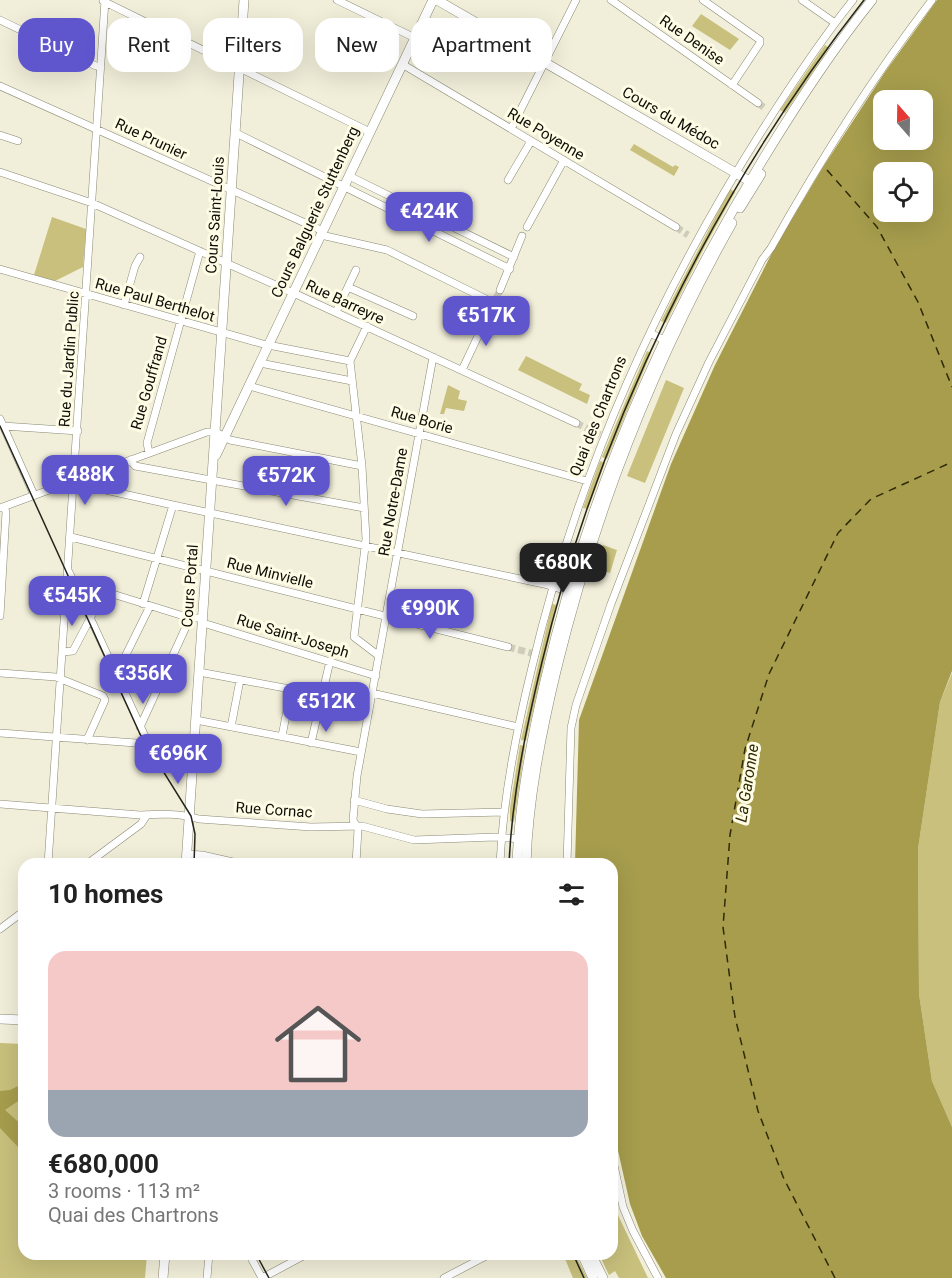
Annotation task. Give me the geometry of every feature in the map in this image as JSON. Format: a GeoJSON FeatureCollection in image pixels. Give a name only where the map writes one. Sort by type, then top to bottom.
{"type":"FeatureCollection","features":[{"type":"Feature","properties":{"kind":"main road","name":"Cours Saint-Louis"},"geometry":{"type":"LineString","coordinates":[[243,18],[244,0]]}},
{"type":"Feature","properties":{"kind":"main road","name":"Cours Balguerie Stuttenberg"},"geometry":{"type":"LineString","coordinates":[[426,18],[435,0]]}},
{"type":"Feature","properties":{"kind":"main road","name":"Cours du Médoc"},"geometry":{"type":"LineString","coordinates":[[435,0],[467,18]]}},
{"type":"Feature","properties":{"kind":"main road"},"geometry":{"type":"LineString","coordinates":[[518,858],[572,592],[668,342],[752,182],[802,96],[872,0]]}},
{"type":"Feature","properties":{"kind":"main road"},"geometry":{"type":"LineString","coordinates":[[847,35],[877,0]]}},
{"type":"Feature","properties":{"kind":"main road","name":"Cours Balguerie Stuttenberg"},"geometry":{"type":"LineString","coordinates":[[225,438],[411,46]]}},
{"type":"Feature","properties":{"kind":"main road","name":"Cours du Médoc"},"geometry":{"type":"LineString","coordinates":[[552,66],[752,182]]}},
{"type":"Feature","properties":{"kind":"main road","name":"Cours Saint-Louis"},"geometry":{"type":"LineString","coordinates":[[216,432],[241,72]]}},
{"type":"Feature","properties":{"kind":"main road","name":"Cours Portal"},"geometry":{"type":"LineString","coordinates":[[187,858],[216,432]]}},
{"type":"Feature","properties":{"kind":"main road","name":"Cours Portal"},"geometry":{"type":"LineString","coordinates":[[214,459],[225,438]]}},
{"type":"Feature","properties":{"kind":"main road"},"geometry":{"type":"LineString","coordinates":[[523,839],[525,858]]}},
{"type":"Feature","properties":{"kind":"main road"},"geometry":{"type":"LineString","coordinates":[[0,1018],[18,1020]]}},
{"type":"Feature","properties":{"kind":"main road"},"geometry":{"type":"LineString","coordinates":[[157,1278],[158,1260]]}},
{"type":"Feature","properties":{"kind":"main road"},"geometry":{"type":"LineString","coordinates":[[163,1278],[164,1260]]}},
{"type":"Feature","properties":{"kind":"main road"},"geometry":{"type":"LineString","coordinates":[[585,1260],[593,1278]]}},
{"type":"Feature","properties":{"kind":"main road"},"geometry":{"type":"LineString","coordinates":[[594,1260],[603,1278]]}},
{"type":"Feature","properties":{"kind":"street"},"geometry":{"type":"LineString","coordinates":[[337,0],[411,36]]}},
{"type":"Feature","properties":{"kind":"street"},"geometry":{"type":"LineString","coordinates":[[552,48],[576,0]]}},
{"type":"Feature","properties":{"kind":"street","name":"Rue Denise"},"geometry":{"type":"LineString","coordinates":[[611,0],[758,103]]}},
{"type":"Feature","properties":{"kind":"street"},"geometry":{"type":"LineString","coordinates":[[703,0],[760,41],[732,85]]}},
{"type":"Feature","properties":{"kind":"street"},"geometry":{"type":"LineString","coordinates":[[802,0],[835,23]]}},
{"type":"Feature","properties":{"kind":"street","name":"Quai des Chartrons"},"geometry":{"type":"LineString","coordinates":[[501,858],[504,812],[518,727],[552,586],[602,435],[694,239],[770,111],[852,0]]}},
{"type":"Feature","properties":{"kind":"street"},"geometry":{"type":"LineString","coordinates":[[567,858],[572,728],[576,705],[665,462],[709,362],[762,260],[880,68],[932,0]]}},
{"type":"Feature","properties":{"kind":"street"},"geometry":{"type":"LineString","coordinates":[[104,1],[203,49]]}},
{"type":"Feature","properties":{"kind":"street","name":"Rue du Jardin Public"},"geometry":{"type":"LineString","coordinates":[[48,858],[75,480],[104,1]]}},
{"type":"Feature","properties":{"kind":"street"},"geometry":{"type":"LineString","coordinates":[[0,20],[101,67]]}},
{"type":"Feature","properties":{"kind":"street","name":"Rue Poyenne"},"geometry":{"type":"LineString","coordinates":[[402,64],[676,227]]}},
{"type":"Feature","properties":{"kind":"street"},"geometry":{"type":"LineString","coordinates":[[249,72],[370,132]]}},
{"type":"Feature","properties":{"kind":"street"},"geometry":{"type":"LineString","coordinates":[[511,129],[540,72]]}},
{"type":"Feature","properties":{"kind":"street","name":"Rue Prunier"},"geometry":{"type":"LineString","coordinates":[[0,87],[322,233],[387,250],[494,303]]}},
{"type":"Feature","properties":{"kind":"street"},"geometry":{"type":"LineString","coordinates":[[236,133],[510,269]]}},
{"type":"Feature","properties":{"kind":"street"},"geometry":{"type":"LineString","coordinates":[[0,135],[18,141]]}},
{"type":"Feature","properties":{"kind":"street"},"geometry":{"type":"LineString","coordinates":[[508,180],[531,141]]}},
{"type":"Feature","properties":{"kind":"street"},"geometry":{"type":"LineString","coordinates":[[527,227],[564,160]]}},
{"type":"Feature","properties":{"kind":"street","name":"Rue Barreyre"},"geometry":{"type":"LineString","coordinates":[[0,172],[92,203],[576,423]]}},
{"type":"Feature","properties":{"kind":"street"},"geometry":{"type":"LineString","coordinates":[[349,176],[514,257]]}},
{"type":"Feature","properties":{"kind":"street"},"geometry":{"type":"LineString","coordinates":[[500,290],[522,236]]}},
{"type":"Feature","properties":{"kind":"street","name":"Rue Gouffrand"},"geometry":{"type":"LineString","coordinates":[[149,453],[147,443],[200,251]]}},
{"type":"Feature","properties":{"kind":"street"},"geometry":{"type":"LineString","coordinates":[[124,305],[135,266],[140,257]]}},
{"type":"Feature","properties":{"kind":"street","name":"Rue Paul Berthelot"},"geometry":{"type":"LineString","coordinates":[[0,269],[180,321],[269,344],[351,361]]}},
{"type":"Feature","properties":{"kind":"street"},"geometry":{"type":"LineString","coordinates":[[336,312],[356,270]]}},
{"type":"Feature","properties":{"kind":"street"},"geometry":{"type":"LineString","coordinates":[[348,286],[413,316]]}},
{"type":"Feature","properties":{"kind":"street"},"geometry":{"type":"LineString","coordinates":[[462,370],[488,315]]}},
{"type":"Feature","properties":{"kind":"street"},"geometry":{"type":"LineString","coordinates":[[366,326],[351,361],[362,466],[365,546],[354,637],[379,656]]}},
{"type":"Feature","properties":{"kind":"street"},"geometry":{"type":"LineString","coordinates":[[650,333],[668,342]]}},
{"type":"Feature","properties":{"kind":"street","name":"Rue Notre-Dame"},"geometry":{"type":"LineString","coordinates":[[356,858],[357,826],[353,820],[361,752],[433,357]]}},
{"type":"Feature","properties":{"kind":"street"},"geometry":{"type":"LineString","coordinates":[[260,363],[352,381]]}},
{"type":"Feature","properties":{"kind":"street","name":"Rue Borie"},"geometry":{"type":"LineString","coordinates":[[249,386],[587,481]]}},
{"type":"Feature","properties":{"kind":"street"},"geometry":{"type":"LineString","coordinates":[[34,495],[2,423],[78,431]]}},
{"type":"Feature","properties":{"kind":"street"},"geometry":{"type":"LineString","coordinates":[[0,616],[6,512],[2,507],[207,432],[216,432],[225,438],[362,466]]}},
{"type":"Feature","properties":{"kind":"street"},"geometry":{"type":"LineString","coordinates":[[130,460],[135,466],[364,508]]}},
{"type":"Feature","properties":{"kind":"street"},"geometry":{"type":"LineString","coordinates":[[75,480],[92,487],[572,592]]}},
{"type":"Feature","properties":{"kind":"street"},"geometry":{"type":"LineString","coordinates":[[116,675],[146,605],[173,505]]}},
{"type":"Feature","properties":{"kind":"street","name":"Rue Minvielle"},"geometry":{"type":"LineString","coordinates":[[71,537],[508,647]]}},
{"type":"Feature","properties":{"kind":"street"},"geometry":{"type":"LineString","coordinates":[[68,570],[149,745]]}},
{"type":"Feature","properties":{"kind":"street","name":"Rue Saint-Joseph"},"geometry":{"type":"LineString","coordinates":[[74,582],[375,676]]}},
{"type":"Feature","properties":{"kind":"street"},"geometry":{"type":"LineString","coordinates":[[63,652],[74,651],[104,592]]}},
{"type":"Feature","properties":{"kind":"street"},"geometry":{"type":"LineString","coordinates":[[140,727],[190,618]]}},
{"type":"Feature","properties":{"kind":"street"},"geometry":{"type":"LineString","coordinates":[[311,743],[330,661]]}},
{"type":"Feature","properties":{"kind":"street"},"geometry":{"type":"LineString","coordinates":[[200,672],[322,696]]}},
{"type":"Feature","properties":{"kind":"street"},"geometry":{"type":"LineString","coordinates":[[0,673],[61,678],[103,696],[105,699],[87,740]]}},
{"type":"Feature","properties":{"kind":"street"},"geometry":{"type":"LineString","coordinates":[[231,727],[240,680]]}},
{"type":"Feature","properties":{"kind":"street"},"geometry":{"type":"LineString","coordinates":[[282,736],[291,690]]}},
{"type":"Feature","properties":{"kind":"street"},"geometry":{"type":"LineString","coordinates":[[372,693],[518,727]]}},
{"type":"Feature","properties":{"kind":"street"},"geometry":{"type":"LineString","coordinates":[[196,720],[361,752]]}},
{"type":"Feature","properties":{"kind":"street"},"geometry":{"type":"LineString","coordinates":[[0,733],[149,745],[194,751]]}},
{"type":"Feature","properties":{"kind":"street"},"geometry":{"type":"LineString","coordinates":[[354,800],[387,809],[422,814],[504,812]]}},
{"type":"Feature","properties":{"kind":"street","name":"Rue Cornac"},"geometry":{"type":"LineString","coordinates":[[0,804],[153,813],[190,816],[199,819],[312,827],[362,826],[414,840],[523,839]]}},
{"type":"Feature","properties":{"kind":"street"},"geometry":{"type":"LineString","coordinates":[[95,858],[141,824],[147,814]]}},
{"type":"Feature","properties":{"kind":"street"},"geometry":{"type":"LineString","coordinates":[[191,858],[202,855],[215,858]]}},
{"type":"Feature","properties":{"kind":"street"},"geometry":{"type":"LineString","coordinates":[[0,929],[18,916]]}},
{"type":"Feature","properties":{"kind":"street"},"geometry":{"type":"LineString","coordinates":[[618,1184],[623,1207],[633,1231],[658,1278]]}},
{"type":"Feature","properties":{"kind":"street"},"geometry":{"type":"LineString","coordinates":[[207,1278],[208,1260]]}},
{"type":"Feature","properties":{"kind":"street"},"geometry":{"type":"LineString","coordinates":[[252,1260],[262,1278],[296,1260]]}},
{"type":"Feature","properties":{"kind":"street"},"geometry":{"type":"LineString","coordinates":[[444,1278],[478,1260]]}},
{"type":"Feature","properties":{"kind":"shaded area"},"geometry":{"type":"Polygon","coordinates":[[[701,14],[739,39],[730,50],[692,26],[701,14]]]}},
{"type":"Feature","properties":{"kind":"shaded area"},"geometry":{"type":"Polygon","coordinates":[[[825,45],[829,48],[785,113],[780,110],[825,45]]]}},
{"type":"Feature","properties":{"kind":"shaded area"},"geometry":{"type":"Polygon","coordinates":[[[634,144],[673,167],[675,165],[679,167],[674,176],[630,150],[634,144]]]}},
{"type":"Feature","properties":{"kind":"shaded area"},"geometry":{"type":"Polygon","coordinates":[[[730,189],[735,192],[666,323],[661,321],[730,189]]]}},
{"type":"Feature","properties":{"kind":"shaded area"},"geometry":{"type":"Polygon","coordinates":[[[52,217],[86,229],[83,267],[55,281],[34,275],[52,217]]]}},
{"type":"Feature","properties":{"kind":"shaded area"},"geometry":{"type":"Polygon","coordinates":[[[647,351],[651,353],[607,459],[602,457],[647,351]]]}},
{"type":"Feature","properties":{"kind":"shaded area"},"geometry":{"type":"Polygon","coordinates":[[[526,356],[582,384],[579,390],[590,395],[587,404],[518,370],[526,356]]]}},
{"type":"Feature","properties":{"kind":"shaded area"},"geometry":{"type":"Polygon","coordinates":[[[666,380],[684,388],[645,483],[627,476],[666,380]]]}},
{"type":"Feature","properties":{"kind":"shaded area"},"geometry":{"type":"Polygon","coordinates":[[[448,385],[460,391],[458,399],[467,401],[464,411],[446,408],[444,414],[440,414],[448,385]]]}},
{"type":"Feature","properties":{"kind":"shaded area"},"geometry":{"type":"Polygon","coordinates":[[[600,461],[605,463],[588,509],[583,508],[600,461]]]}},
{"type":"Feature","properties":{"kind":"shaded area"},"geometry":{"type":"Polygon","coordinates":[[[603,545],[617,550],[610,573],[596,569],[603,545]]]}},
{"type":"Feature","properties":{"kind":"shaded area"},"geometry":{"type":"Polygon","coordinates":[[[552,604],[557,605],[526,741],[521,740],[552,604]]]}},
{"type":"Feature","properties":{"kind":"shaded area"},"geometry":{"type":"Polygon","coordinates":[[[952,673],[952,1127],[932,1081],[919,994],[918,849],[940,702],[952,673]]]}},
{"type":"Feature","properties":{"kind":"shaded area"},"geometry":{"type":"Polygon","coordinates":[[[520,745],[525,746],[514,822],[510,821],[510,808],[520,745]]]}},
{"type":"Feature","properties":{"kind":"shaded area"},"geometry":{"type":"Polygon","coordinates":[[[0,1043],[18,1044],[18,1260],[146,1260],[145,1278],[0,1278],[0,1043]]]}},
{"type":"Feature","properties":{"kind":"shaded area"},"geometry":{"type":"Polygon","coordinates":[[[618,1215],[648,1278],[619,1278],[615,1271],[609,1275],[602,1260],[618,1260],[618,1215]]]}},
{"type":"Feature","properties":{"kind":"shaded area"},"geometry":{"type":"Polygon","coordinates":[[[566,1260],[578,1260],[587,1278],[573,1278],[566,1260]]]}},
{"type":"Feature","properties":{"kind":"water","name":"La Garonne"},"geometry":{"type":"Polygon","coordinates":[[[937,0],[952,0],[952,671],[940,702],[918,849],[919,994],[932,1081],[952,1127],[952,1278],[666,1278],[642,1236],[630,1204],[618,1151],[618,858],[575,858],[579,720],[671,464],[715,365],[774,249],[823,167],[873,90],[873,150],[933,150],[933,90],[873,90],[937,0]]]}},
{"type":"Feature","properties":{"kind":"water"},"geometry":{"type":"Polygon","coordinates":[[[18,1086],[18,1101],[5,1110],[18,1122],[18,1147],[0,1128],[0,1091],[18,1086]]]}},
{"type":"Feature","properties":{"kind":"ferry route"},"geometry":{"type":"LineString","coordinates":[[827,170],[877,227],[918,302],[952,387]]}},
{"type":"Feature","properties":{"kind":"ferry route"},"geometry":{"type":"LineString","coordinates":[[835,1278],[784,1179],[758,1111],[735,1017],[723,927],[730,835],[745,749],[769,674],[838,533],[871,499],[952,462]]}},
{"type":"Feature","properties":{"kind":"tunnel"},"geometry":{"type":"LineString","coordinates":[[758,103],[766,109]]}},
{"type":"Feature","properties":{"kind":"tunnel"},"geometry":{"type":"LineString","coordinates":[[676,227],[688,235]]}},
{"type":"Feature","properties":{"kind":"tunnel"},"geometry":{"type":"LineString","coordinates":[[496,299],[500,290]]}},
{"type":"Feature","properties":{"kind":"tunnel"},"geometry":{"type":"LineString","coordinates":[[576,423],[600,435]]}},
{"type":"Feature","properties":{"kind":"tunnel"},"geometry":{"type":"LineString","coordinates":[[508,647],[535,654]]}},
{"type":"Feature","properties":{"kind":"tram line"},"geometry":{"type":"LineString","coordinates":[[509,858],[513,813],[521,762],[542,662],[566,574],[595,486],[629,399],[668,314],[711,231],[758,151],[809,74],[864,0]]}},
{"type":"Feature","properties":{"kind":"tram line"},"geometry":{"type":"LineString","coordinates":[[0,426],[140,734],[191,816],[195,834],[194,858]]}},
{"type":"Feature","properties":{"kind":"tram line"},"geometry":{"type":"LineString","coordinates":[[259,1260],[269,1278]]}},
{"type":"Feature","properties":{"kind":"tram line"},"geometry":{"type":"LineString","coordinates":[[576,1260],[584,1278]]}}]}
